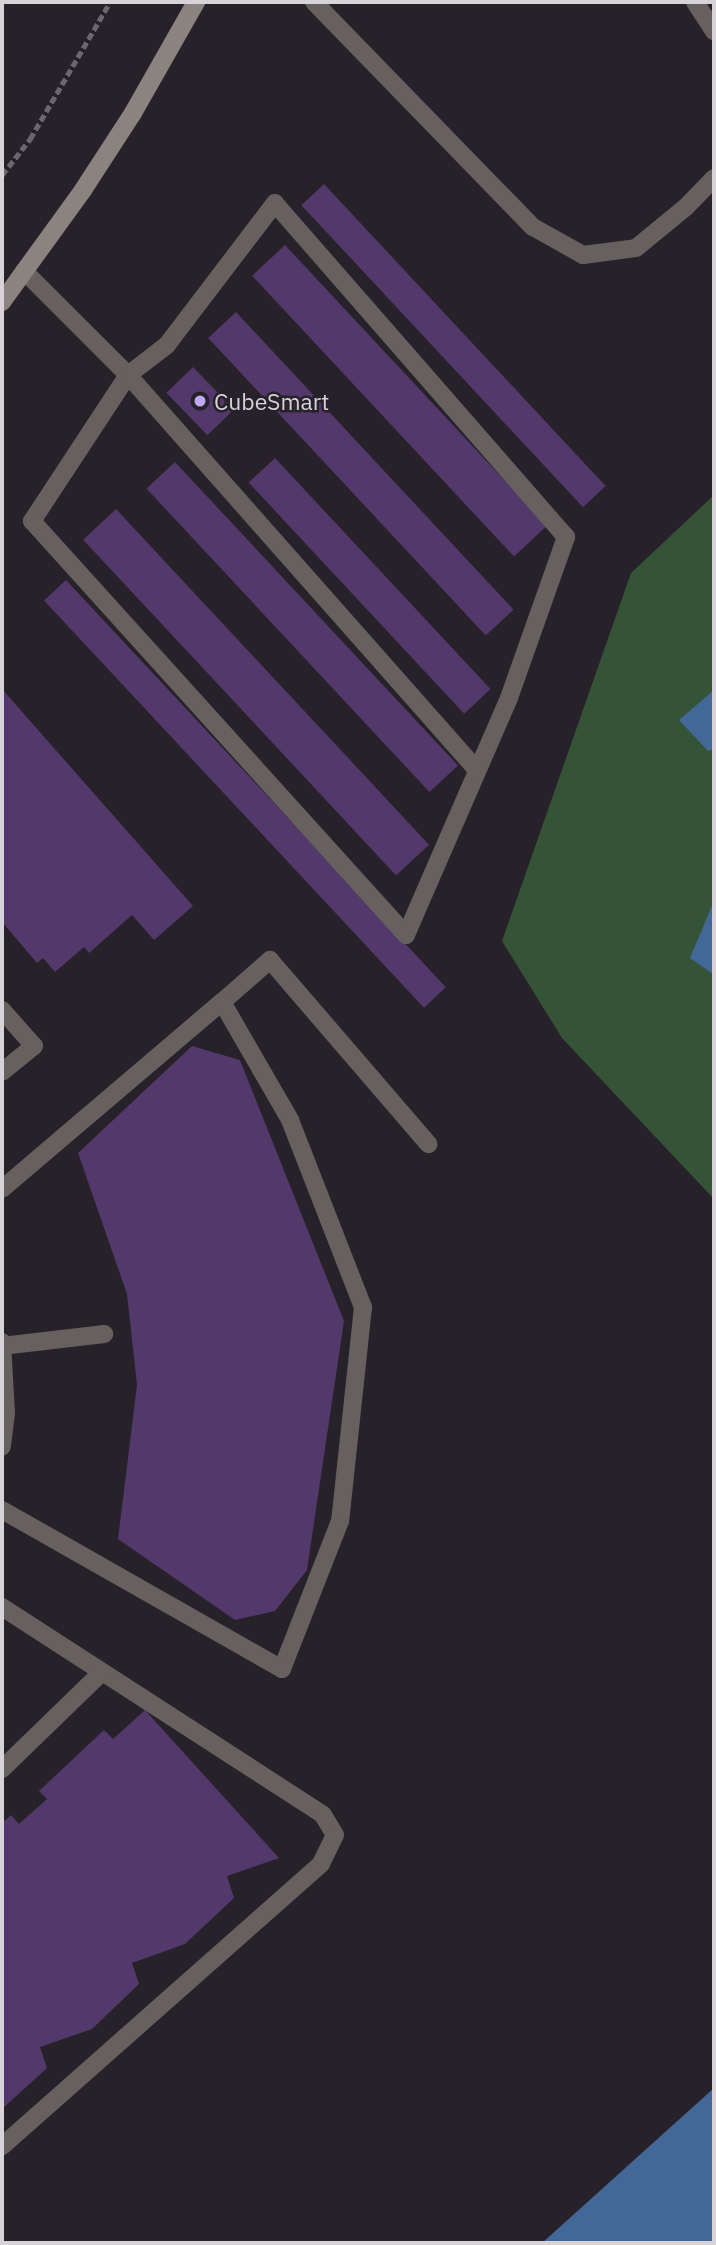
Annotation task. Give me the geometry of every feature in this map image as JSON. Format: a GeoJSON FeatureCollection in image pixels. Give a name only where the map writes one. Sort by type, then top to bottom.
{"type":"FeatureCollection","features":[{"type":"Feature","properties":{"kind":"main road"},"geometry":{"type":"LineString","coordinates":[[2,302],[83,190],[133,113],[196,2]]}},
{"type":"Feature","properties":{"kind":"street"},"geometry":{"type":"LineString","coordinates":[[314,2],[533,227],[583,256],[636,248],[686,207],[714,178]]}},
{"type":"Feature","properties":{"kind":"street"},"geometry":{"type":"LineString","coordinates":[[695,2],[714,31]]}},
{"type":"Feature","properties":{"kind":"street"},"geometry":{"type":"LineString","coordinates":[[275,203],[566,537],[509,698],[406,935],[32,521],[128,375],[167,345],[275,203]]}},
{"type":"Feature","properties":{"kind":"street"},"geometry":{"type":"LineString","coordinates":[[24,271],[128,375],[477,770]]}},
{"type":"Feature","properties":{"kind":"street"},"geometry":{"type":"LineString","coordinates":[[2,1189],[270,960],[428,1144]]}},
{"type":"Feature","properties":{"kind":"street"},"geometry":{"type":"LineString","coordinates":[[2,1510],[282,1669],[340,1521],[363,1307],[290,1120],[222,1002]]}},
{"type":"Feature","properties":{"kind":"street"},"geometry":{"type":"LineString","coordinates":[[2,1010],[34,1046],[2,1072]]}},
{"type":"Feature","properties":{"kind":"street"},"geometry":{"type":"LineString","coordinates":[[2,1447],[6,1413],[2,1344],[104,1334]]}},
{"type":"Feature","properties":{"kind":"street"},"geometry":{"type":"LineString","coordinates":[[2,1607],[323,1815],[335,1835],[321,1864],[2,2146]]}},
{"type":"Feature","properties":{"kind":"street"},"geometry":{"type":"LineString","coordinates":[[2,1769],[102,1672]]}},
{"type":"Feature","properties":{"kind":"path"},"geometry":{"type":"LineString","coordinates":[[2,175],[30,139],[110,2]]}},
{"type":"Feature","properties":{"kind":"green space"},"geometry":{"type":"Polygon","coordinates":[[[714,495],[714,1199],[562,1038],[502,941],[631,573],[714,495]]]}},
{"type":"Feature","properties":{"kind":"water"},"geometry":{"type":"Polygon","coordinates":[[[714,690],[714,749],[708,751],[679,720],[714,690]]]}},
{"type":"Feature","properties":{"kind":"water"},"geometry":{"type":"Polygon","coordinates":[[[714,901],[714,973],[713,974],[690,958],[714,901]]]}},
{"type":"Feature","properties":{"kind":"water"},"geometry":{"type":"Polygon","coordinates":[[[714,2088],[714,2243],[542,2243],[714,2088]]]}},
{"type":"Feature","properties":{"kind":"building"},"geometry":{"type":"Polygon","coordinates":[[[324,184],[606,486],[583,507],[301,205],[324,184]]]}},
{"type":"Feature","properties":{"kind":"building"},"geometry":{"type":"Polygon","coordinates":[[[285,245],[547,526],[514,557],[252,276],[285,245]]]}},
{"type":"Feature","properties":{"kind":"building"},"geometry":{"type":"Polygon","coordinates":[[[236,312],[514,610],[486,636],[208,338],[236,312]]]}},
{"type":"Feature","properties":{"kind":"building","name":"CubeSmart"},"geometry":{"type":"Polygon","coordinates":[[[193,367],[234,409],[207,435],[166,393],[193,367]]]}},
{"type":"Feature","properties":{"kind":"building"},"geometry":{"type":"Polygon","coordinates":[[[275,458],[491,689],[464,714],[249,483],[275,458]]]}},
{"type":"Feature","properties":{"kind":"building"},"geometry":{"type":"Polygon","coordinates":[[[175,462],[458,766],[430,792],[146,489],[175,462]]]}},
{"type":"Feature","properties":{"kind":"building"},"geometry":{"type":"Polygon","coordinates":[[[116,509],[429,845],[396,875],[83,540],[116,509]]]}},
{"type":"Feature","properties":{"kind":"building"},"geometry":{"type":"Polygon","coordinates":[[[66,580],[446,987],[424,1008],[44,600],[66,580]]]}},
{"type":"Feature","properties":{"kind":"building"},"geometry":{"type":"Polygon","coordinates":[[[2,689],[193,906],[154,940],[132,915],[89,953],[84,947],[55,972],[43,958],[37,963],[2,922],[2,689]]]}},
{"type":"Feature","properties":{"kind":"building"},"geometry":{"type":"Polygon","coordinates":[[[192,1046],[240,1060],[344,1321],[307,1570],[275,1611],[235,1620],[118,1539],[137,1385],[127,1294],[78,1153],[192,1046]]]}},
{"type":"Feature","properties":{"kind":"building"},"geometry":{"type":"Polygon","coordinates":[[[145,1710],[279,1858],[227,1876],[234,1898],[185,1944],[132,1963],[139,1984],[92,2029],[40,2047],[47,2068],[2,2109],[2,1823],[11,1815],[19,1824],[47,1799],[39,1791],[104,1730],[113,1739],[145,1710]]]}},
{"type":"Feature","properties":{"kind":"place","name":"CubeSmart"},"geometry":{"type":"Point","coordinates":[200,401]}}]}
